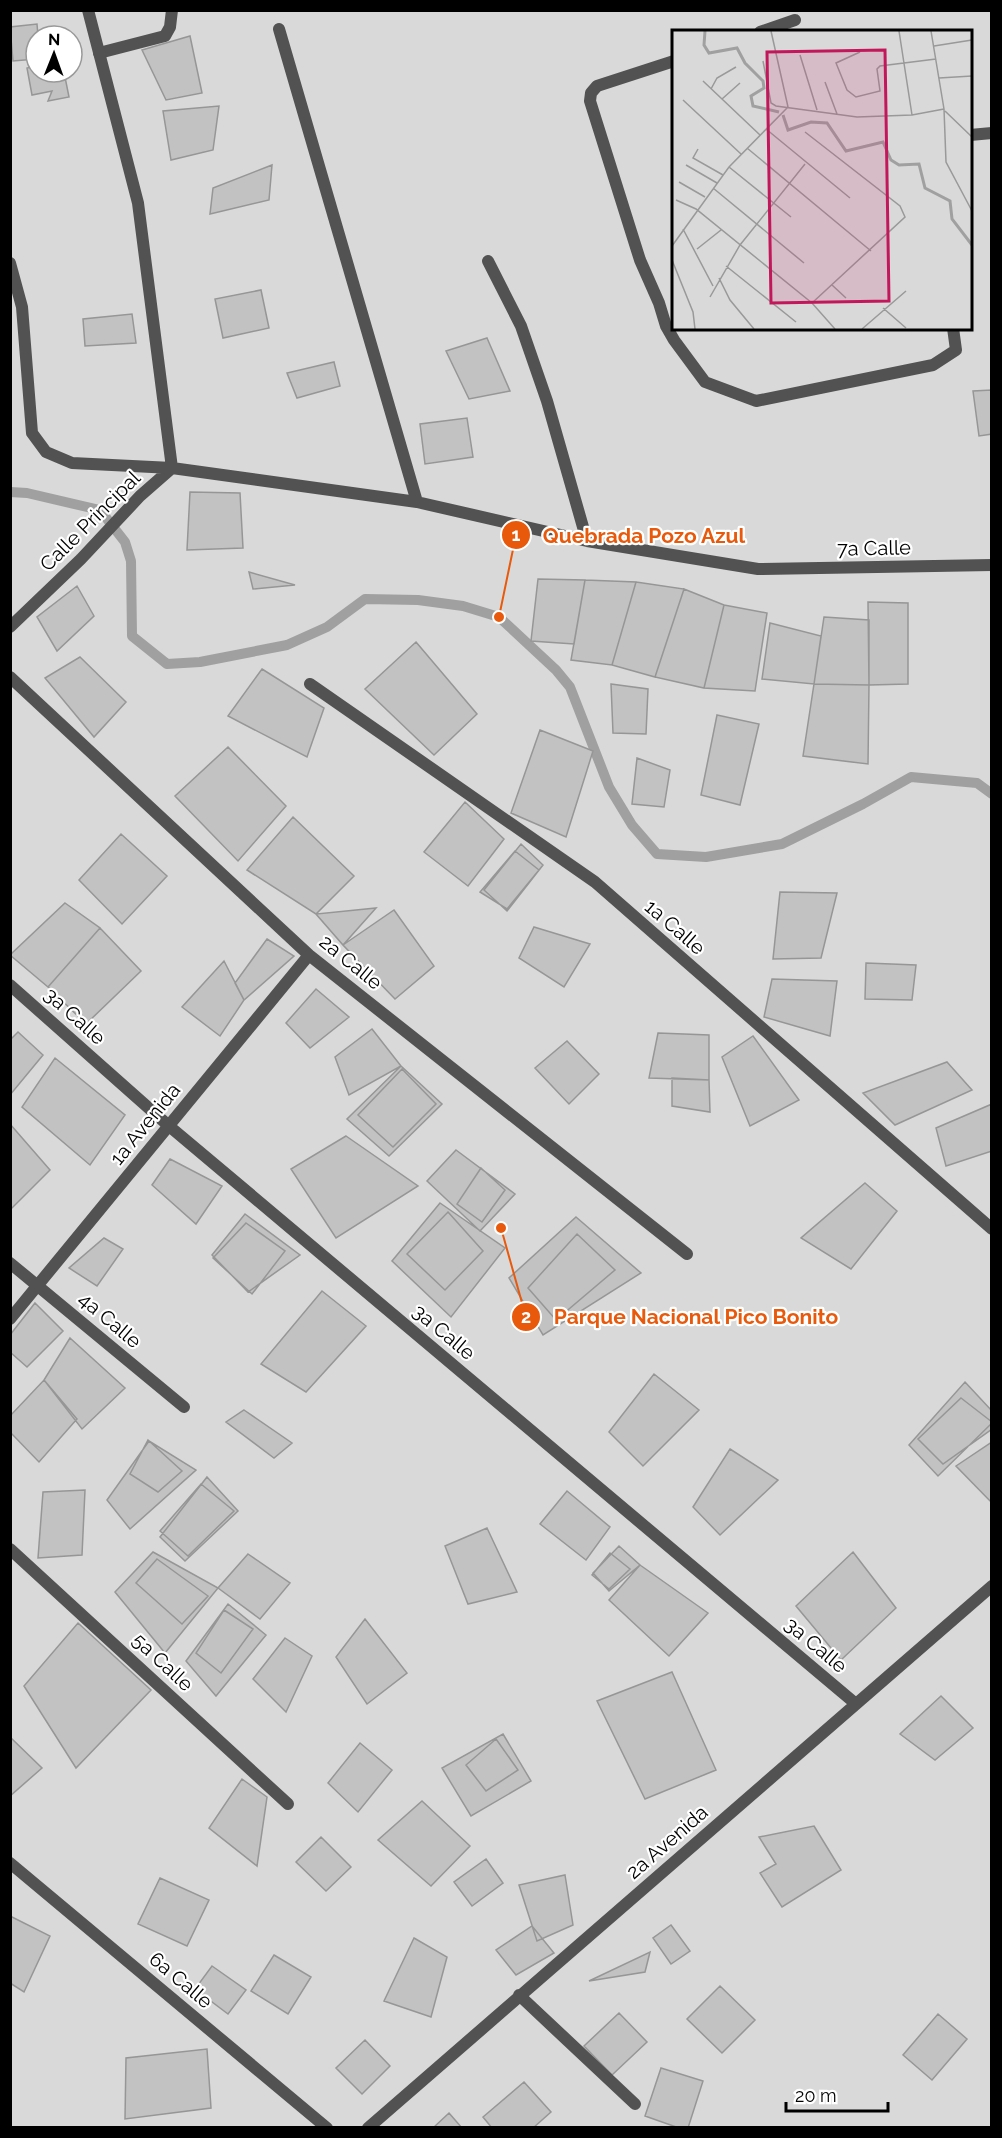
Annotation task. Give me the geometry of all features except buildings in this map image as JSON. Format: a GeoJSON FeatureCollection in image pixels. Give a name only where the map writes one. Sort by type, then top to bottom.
{"type":"FeatureCollection","features":[{"type":"Feature","properties":{"kind":"street"},"geometry":{"type":"LineString","coordinates":[[88,10],[138,204],[172,468]]}},
{"type":"Feature","properties":{"kind":"street"},"geometry":{"type":"LineString","coordinates":[[99,53],[165,36],[170,27],[172,10]]}},
{"type":"Feature","properties":{"kind":"street"},"geometry":{"type":"LineString","coordinates":[[766,30],[795,20]]}},
{"type":"Feature","properties":{"kind":"street"},"geometry":{"type":"LineString","coordinates":[[279,29],[417,502]]}},
{"type":"Feature","properties":{"kind":"street"},"geometry":{"type":"LineString","coordinates":[[672,62],[597,86],[591,93],[590,101],[640,260],[659,303],[666,326],[705,382],[756,401],[933,365],[956,350],[953,330]]}},
{"type":"Feature","properties":{"kind":"street"},"geometry":{"type":"LineString","coordinates":[[972,135],[992,133]]}},
{"type":"Feature","properties":{"kind":"street"},"geometry":{"type":"LineString","coordinates":[[488,261],[521,326],[547,401],[587,542]]}},
{"type":"Feature","properties":{"kind":"street","name":"7a Calle"},"geometry":{"type":"LineString","coordinates":[[10,263],[22,307],[32,433],[46,452],[72,463],[172,468],[417,502],[587,542],[758,569],[992,565]]}},
{"type":"Feature","properties":{"kind":"street","name":"Calle Principal"},"geometry":{"type":"LineString","coordinates":[[10,627],[81,559],[140,496],[172,468]]}},
{"type":"Feature","properties":{"kind":"street","name":"2a Calle"},"geometry":{"type":"LineString","coordinates":[[10,677],[309,955],[687,1254]]}},
{"type":"Feature","properties":{"kind":"street","name":"1a Calle"},"geometry":{"type":"LineString","coordinates":[[310,684],[595,882],[992,1229]]}},
{"type":"Feature","properties":{"kind":"street","name":"1a Avenida"},"geometry":{"type":"LineString","coordinates":[[10,1319],[309,955]]}},
{"type":"Feature","properties":{"kind":"street","name":"3a Calle"},"geometry":{"type":"LineString","coordinates":[[10,984],[169,1126],[856,1704]]}},
{"type":"Feature","properties":{"kind":"street","name":"4a Calle"},"geometry":{"type":"LineString","coordinates":[[10,1263],[184,1407]]}},
{"type":"Feature","properties":{"kind":"street","name":"5a Calle"},"geometry":{"type":"LineString","coordinates":[[10,1549],[288,1804]]}},
{"type":"Feature","properties":{"kind":"street","name":"2a Avenida"},"geometry":{"type":"LineString","coordinates":[[368,2127],[992,1586]]}},
{"type":"Feature","properties":{"kind":"street","name":"6a Calle"},"geometry":{"type":"LineString","coordinates":[[10,1863],[327,2127]]}},
{"type":"Feature","properties":{"kind":"street"},"geometry":{"type":"LineString","coordinates":[[519,1995],[634,2104]]}},
{"type":"Feature","properties":{"kind":"shaded area"},"geometry":{"type":"Polygon","coordinates":[[[11,11],[991,11],[991,2127],[11,2127],[11,11]]]}},
{"type":"Feature","properties":{"kind":"waterway"},"geometry":{"type":"LineString","coordinates":[[10,492],[27,493],[100,510],[125,542],[131,561],[132,636],[167,664],[200,662],[287,645],[327,627],[365,599],[418,600],[463,606],[499,617],[556,670],[570,687],[609,787],[632,825],[657,854],[706,857],[782,844],[863,804],[911,777],[977,783],[992,794]]}},
{"type":"Feature","properties":{"kind":"place","name":"Quebrada Pozo Azul"},"geometry":{"type":"Point","coordinates":[499,617]}},
{"type":"Feature","properties":{"kind":"place","name":"Parque Nacional Pico Bonito"},"geometry":{"type":"Point","coordinates":[501,1228]}}]}
